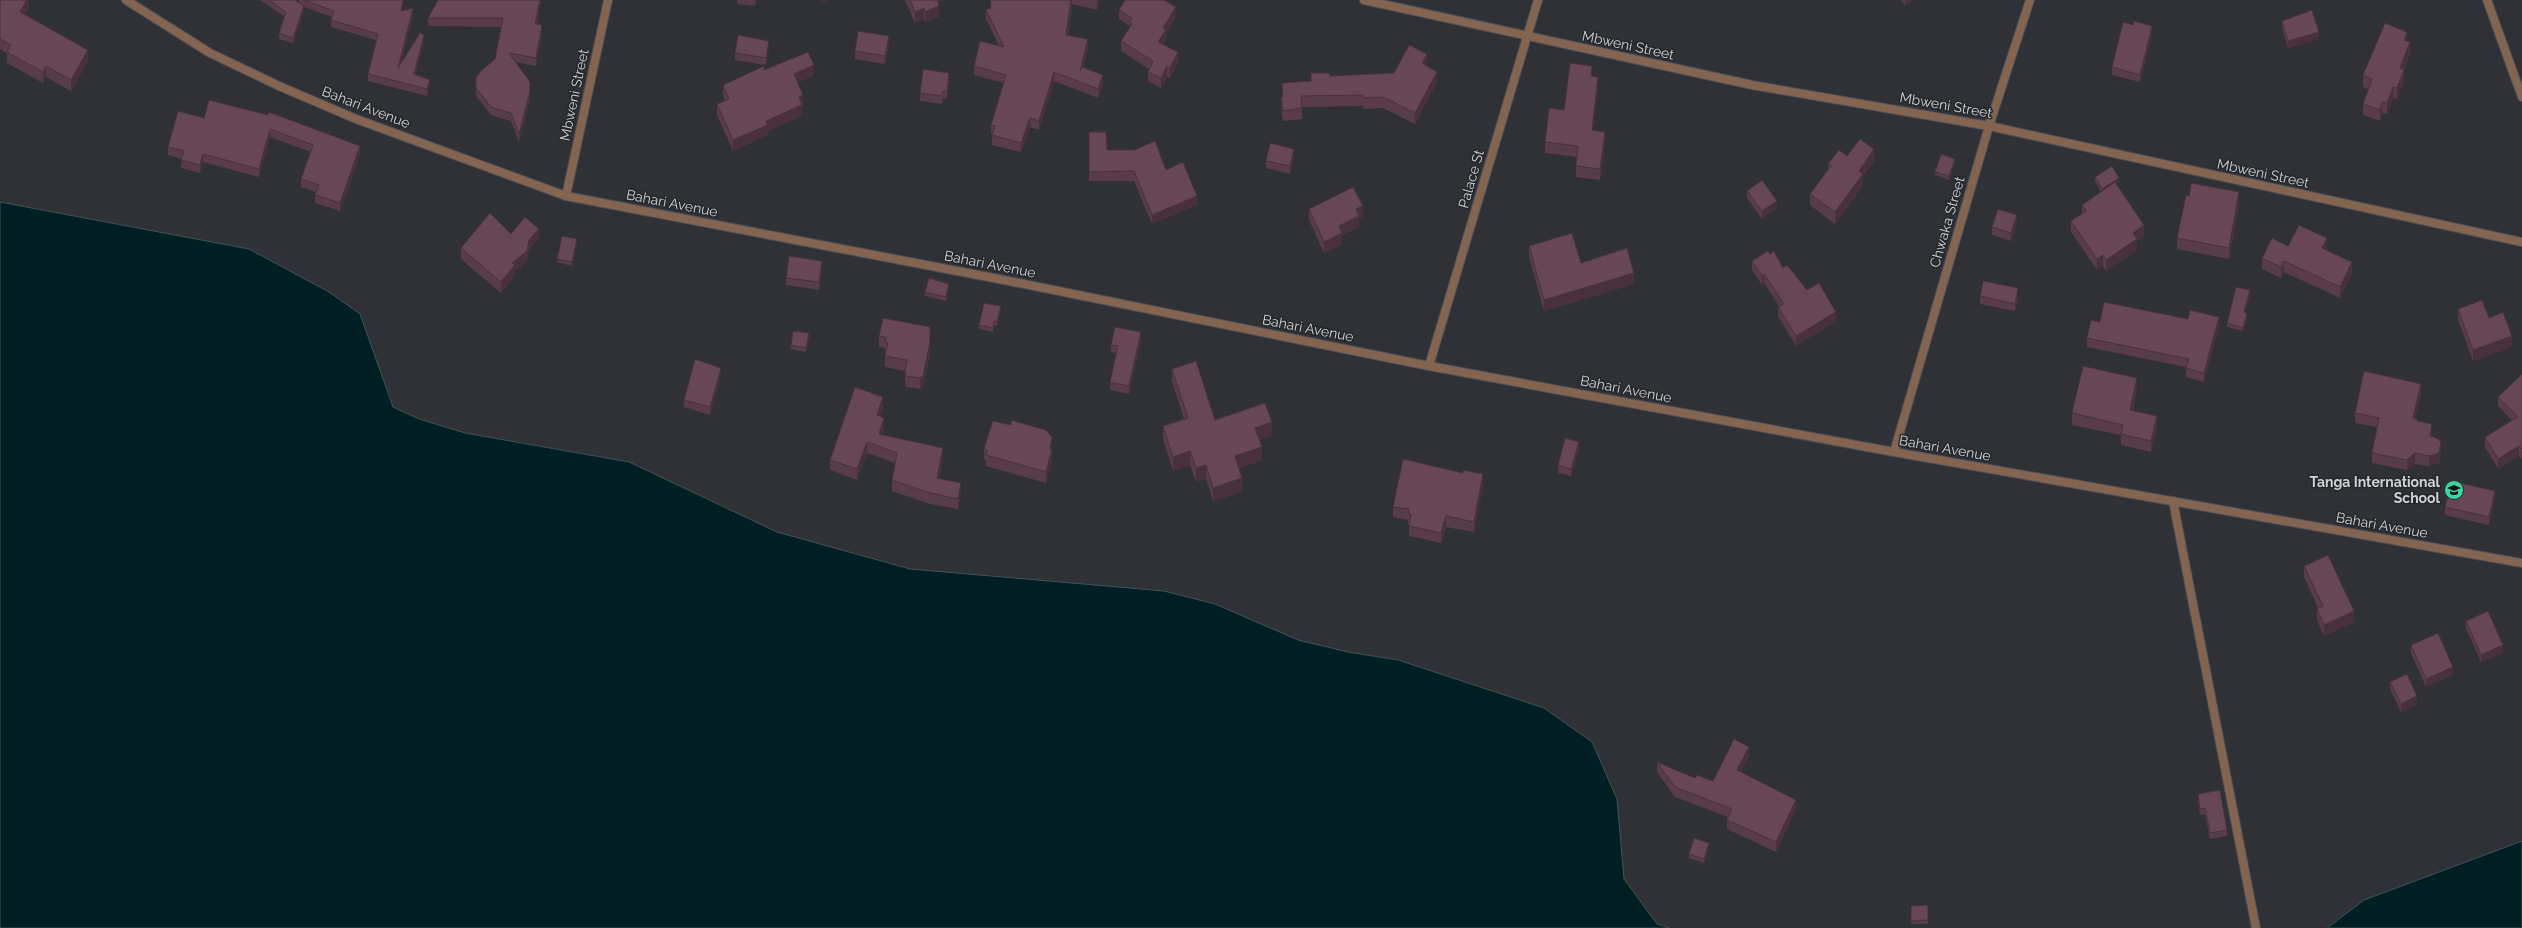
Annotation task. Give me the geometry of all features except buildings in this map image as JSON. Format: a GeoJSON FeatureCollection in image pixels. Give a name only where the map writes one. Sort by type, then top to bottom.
{"type":"FeatureCollection","features":[{"type":"Feature","properties":{"kind":"street","name":"Bahari Avenue"},"geometry":{"type":"LineString","coordinates":[[126,0],[210,53],[279,86],[356,119],[566,196],[999,279],[1430,366],[1894,452],[2522,563]]}},
{"type":"Feature","properties":{"kind":"street","name":"Mbweni Street"},"geometry":{"type":"LineString","coordinates":[[566,196],[608,0]]}},
{"type":"Feature","properties":{"kind":"street","name":"Mbweni Street"},"geometry":{"type":"LineString","coordinates":[[1364,0],[1752,85],[1989,126],[2522,242]]}},
{"type":"Feature","properties":{"kind":"street","name":"Palace St"},"geometry":{"type":"LineString","coordinates":[[1430,366],[1526,36],[1538,0]]}},
{"type":"Feature","properties":{"kind":"street","name":"Chwaka Street"},"geometry":{"type":"LineString","coordinates":[[1894,452],[1989,126],[2030,0]]}},
{"type":"Feature","properties":{"kind":"street"},"geometry":{"type":"LineString","coordinates":[[2487,0],[2522,97]]}},
{"type":"Feature","properties":{"kind":"street"},"geometry":{"type":"LineString","coordinates":[[2174,501],[2256,928]]}},
{"type":"Feature","properties":{"kind":"water"},"geometry":{"type":"Polygon","coordinates":[[[0,202],[249,249],[329,292],[360,314],[393,407],[419,419],[465,433],[629,462],[777,532],[910,569],[1164,591],[1215,604],[1298,640],[1348,652],[1398,660],[1544,708],[1592,742],[1617,799],[1624,879],[1657,924],[1670,928],[0,928],[0,202]]]}},
{"type":"Feature","properties":{"kind":"water"},"geometry":{"type":"Polygon","coordinates":[[[2522,841],[2522,928],[2327,928],[2364,900],[2522,841]]]}},
{"type":"Feature","properties":{"kind":"place","name":"Tanga International School"},"geometry":{"type":"Point","coordinates":[2454,490]}}]}
